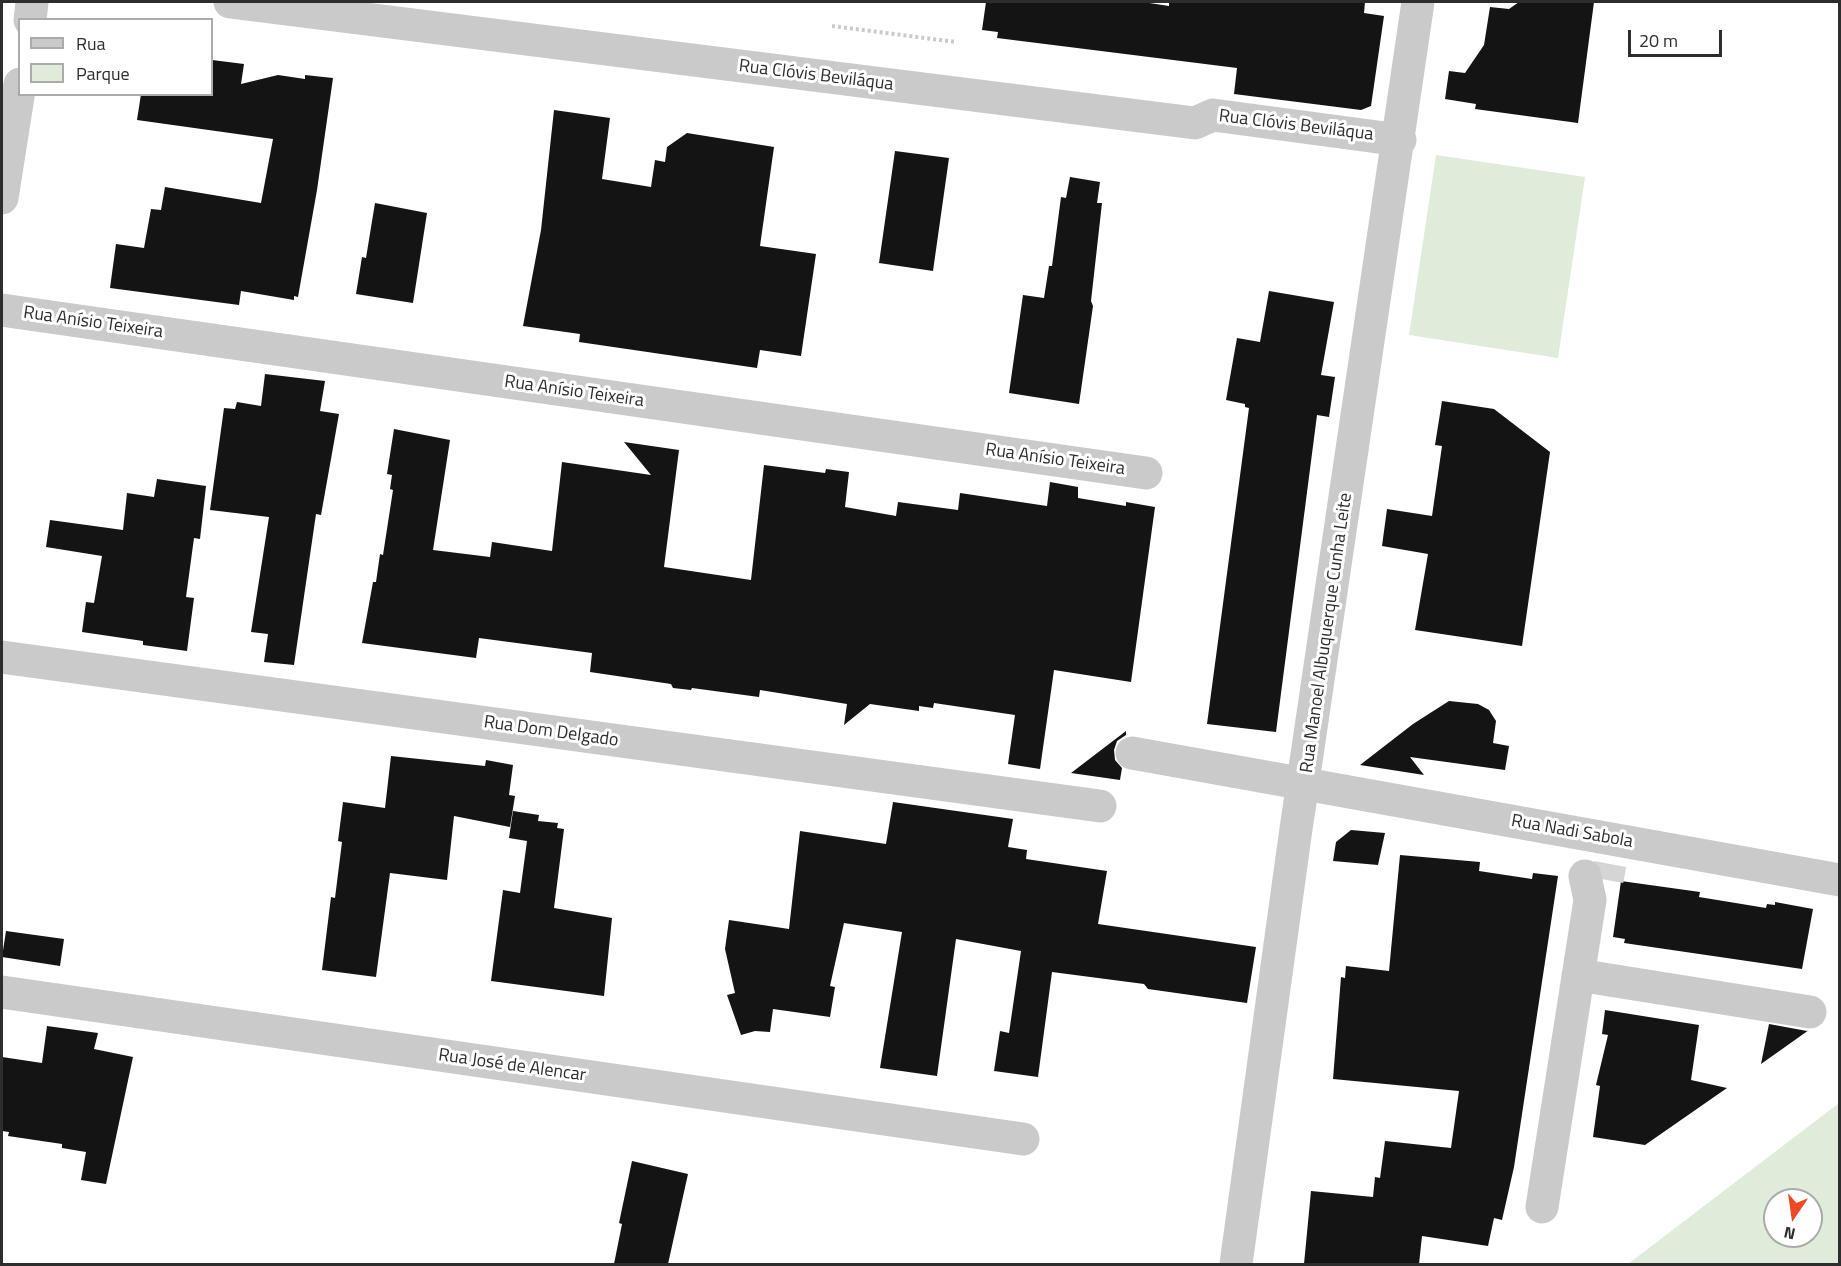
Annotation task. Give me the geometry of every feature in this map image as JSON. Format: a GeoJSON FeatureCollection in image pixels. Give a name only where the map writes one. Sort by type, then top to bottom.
{"type":"FeatureCollection","features":[{"type":"Feature","properties":{"kind":"street"},"geometry":{"type":"LineString","coordinates":[[30,18],[33,2]]}},
{"type":"Feature","properties":{"kind":"street","name":"Rua Clóvis Beviláqua"},"geometry":{"type":"LineString","coordinates":[[230,2],[1195,123],[1213,115],[1400,140]]}},
{"type":"Feature","properties":{"kind":"street","name":"Rua Manoel Albuquerque Cunha Leite"},"geometry":{"type":"LineString","coordinates":[[1236,1264],[1400,140],[1418,2]]}},
{"type":"Feature","properties":{"kind":"street"},"geometry":{"type":"LineString","coordinates":[[2,198],[18,96]]}},
{"type":"Feature","properties":{"kind":"street","name":"Rua Anísio Teixeira"},"geometry":{"type":"LineString","coordinates":[[2,310],[1146,473]]}},
{"type":"Feature","properties":{"kind":"street","name":"Rua Dom Delgado"},"geometry":{"type":"LineString","coordinates":[[2,657],[1100,806]]}},
{"type":"Feature","properties":{"kind":"street"},"geometry":{"type":"LineString","coordinates":[[1132,753],[1305,782]]}},
{"type":"Feature","properties":{"kind":"street","name":"Rua Nadi Sabola"},"geometry":{"type":"LineString","coordinates":[[1305,782],[1598,865],[1839,880]]}},
{"type":"Feature","properties":{"kind":"street"},"geometry":{"type":"LineString","coordinates":[[1542,1207],[1578,975],[1598,865]]}},
{"type":"Feature","properties":{"kind":"street"},"geometry":{"type":"LineString","coordinates":[[1578,975],[1810,1012]]}},
{"type":"Feature","properties":{"kind":"street","name":"Rua José de Alencar"},"geometry":{"type":"LineString","coordinates":[[2,992],[1023,1139]]}},
{"type":"Feature","properties":{"kind":"path"},"geometry":{"type":"LineString","coordinates":[[832,26],[956,42]]}},
{"type":"Feature","properties":{"kind":"green space"},"geometry":{"type":"Polygon","coordinates":[[[1436,155],[1585,177],[1558,358],[1409,335],[1436,155]]]}},
{"type":"Feature","properties":{"kind":"green space"},"geometry":{"type":"Polygon","coordinates":[[[1839,1103],[1839,1264],[1628,1264],[1839,1103]]]}},
{"type":"Feature","properties":{"kind":"building"},"geometry":{"type":"Polygon","coordinates":[[[986,2],[1143,2],[1169,6],[1169,2],[1365,2],[1364,13],[1384,16],[1371,106],[1361,110],[1234,94],[1237,68],[997,38],[998,32],[982,30],[986,2]]]}},
{"type":"Feature","properties":{"kind":"building"},"geometry":{"type":"Polygon","coordinates":[[[1519,2],[1594,2],[1578,123],[1475,109],[1476,104],[1445,99],[1449,71],[1465,73],[1484,45],[1490,7],[1509,9],[1519,2]]]}},
{"type":"Feature","properties":{"kind":"building"},"geometry":{"type":"Polygon","coordinates":[[[213,60],[244,64],[241,84],[278,75],[305,79],[305,75],[333,78],[317,190],[298,297],[294,296],[294,300],[241,291],[239,305],[110,288],[116,244],[144,248],[151,209],[161,210],[165,187],[261,203],[273,139],[137,120],[141,96],[213,96],[213,60]]]}},
{"type":"Feature","properties":{"kind":"building"},"geometry":{"type":"Polygon","coordinates":[[[554,110],[610,118],[602,179],[651,187],[655,160],[665,162],[667,147],[687,133],[774,147],[760,246],[816,254],[801,356],[760,350],[757,368],[579,342],[580,334],[523,326],[541,230],[554,110]]]}},
{"type":"Feature","properties":{"kind":"building"},"geometry":{"type":"Polygon","coordinates":[[[895,151],[949,158],[933,271],[879,263],[895,151]]]}},
{"type":"Feature","properties":{"kind":"building"},"geometry":{"type":"Polygon","coordinates":[[[1070,177],[1100,182],[1097,203],[1102,203],[1091,301],[1093,306],[1079,404],[1009,393],[1023,295],[1044,298],[1049,266],[1052,266],[1061,197],[1066,198],[1070,177]]]}},
{"type":"Feature","properties":{"kind":"building"},"geometry":{"type":"Polygon","coordinates":[[[375,203],[427,213],[413,303],[356,294],[362,257],[366,258],[375,203]]]}},
{"type":"Feature","properties":{"kind":"building"},"geometry":{"type":"Polygon","coordinates":[[[1269,291],[1334,302],[1321,375],[1335,377],[1329,417],[1317,415],[1276,732],[1207,724],[1249,408],[1245,407],[1245,404],[1226,400],[1237,338],[1260,342],[1269,291]]]}},
{"type":"Feature","properties":{"kind":"building"},"geometry":{"type":"Polygon","coordinates":[[[265,374],[325,381],[320,411],[339,414],[321,515],[316,514],[294,665],[264,662],[268,634],[251,632],[269,517],[210,510],[224,408],[235,409],[237,402],[261,406],[265,374]]]}},
{"type":"Feature","properties":{"kind":"building"},"geometry":{"type":"Polygon","coordinates":[[[1442,401],[1494,409],[1550,452],[1522,646],[1415,630],[1428,554],[1382,546],[1387,509],[1432,516],[1442,446],[1435,445],[1442,401]]]}},
{"type":"Feature","properties":{"kind":"building"},"geometry":{"type":"Polygon","coordinates":[[[394,429],[450,440],[433,550],[490,557],[492,542],[552,551],[562,462],[651,475],[624,442],[679,450],[664,567],[751,580],[764,465],[825,473],[826,469],[849,472],[845,507],[896,516],[898,502],[958,510],[960,493],[1047,506],[1050,482],[1078,487],[1078,498],[1126,506],[1126,502],[1155,507],[1131,682],[1054,670],[1040,769],[1008,764],[1015,715],[934,703],[933,708],[919,706],[919,711],[870,704],[844,725],[847,704],[760,690],[759,697],[692,688],[691,690],[673,688],[671,684],[590,672],[592,653],[479,638],[476,658],[362,643],[373,582],[376,582],[380,554],[383,555],[393,490],[390,489],[392,475],[387,474],[394,429]]]}},
{"type":"Feature","properties":{"kind":"building"},"geometry":{"type":"Polygon","coordinates":[[[157,479],[206,486],[200,539],[194,538],[186,597],[194,598],[187,651],[143,645],[143,641],[82,632],[86,602],[94,603],[102,556],[46,547],[50,520],[123,530],[127,493],[154,497],[157,479]]]}},
{"type":"Feature","properties":{"kind":"building"},"geometry":{"type":"Polygon","coordinates":[[[1449,701],[1478,704],[1489,710],[1496,721],[1493,743],[1509,746],[1505,770],[1410,757],[1424,775],[1360,765],[1413,724],[1449,701]]]}},
{"type":"Feature","properties":{"kind":"building"},"geometry":{"type":"Polygon","coordinates":[[[1126,731],[1126,735],[1117,741],[1114,750],[1115,760],[1122,768],[1120,780],[1071,773],[1126,731]]]}},
{"type":"Feature","properties":{"kind":"building"},"geometry":{"type":"Polygon","coordinates":[[[391,756],[485,766],[486,760],[513,765],[509,795],[515,796],[510,827],[454,816],[447,880],[390,873],[376,977],[322,970],[331,897],[335,898],[342,842],[338,841],[343,802],[385,808],[391,756]]]}},
{"type":"Feature","properties":{"kind":"building"},"geometry":{"type":"Polygon","coordinates":[[[893,802],[1013,819],[1008,847],[1027,850],[1026,859],[1107,871],[1098,924],[1256,947],[1247,1003],[1148,989],[1144,984],[1052,972],[1038,1077],[994,1071],[1000,1031],[1009,1033],[1021,951],[956,939],[937,1076],[880,1068],[902,932],[844,923],[830,986],[835,987],[830,1017],[773,1009],[770,1032],[755,1031],[741,1035],[727,995],[735,993],[725,949],[729,920],[789,929],[800,831],[886,844],[893,802]]]}},
{"type":"Feature","properties":{"kind":"building"},"geometry":{"type":"Polygon","coordinates":[[[513,811],[539,815],[538,821],[558,823],[557,828],[564,829],[554,908],[612,918],[604,996],[491,981],[503,890],[520,893],[527,841],[509,838],[513,811]]]}},
{"type":"Feature","properties":{"kind":"building"},"geometry":{"type":"Polygon","coordinates":[[[1351,830],[1385,833],[1378,865],[1333,861],[1336,842],[1351,830]]]}},
{"type":"Feature","properties":{"kind":"building"},"geometry":{"type":"Polygon","coordinates":[[[1400,855],[1480,862],[1479,871],[1532,879],[1533,873],[1558,876],[1514,1167],[1502,1220],[1494,1218],[1488,1246],[1422,1236],[1419,1264],[1304,1264],[1311,1191],[1373,1197],[1375,1177],[1380,1178],[1385,1141],[1451,1148],[1459,1091],[1333,1079],[1341,977],[1345,978],[1346,966],[1389,971],[1400,855]]]}},
{"type":"Feature","properties":{"kind":"building"},"geometry":{"type":"Polygon","coordinates":[[[1621,881],[1700,892],[1699,897],[1766,908],[1767,904],[1775,905],[1775,902],[1813,909],[1802,969],[1624,943],[1625,939],[1613,937],[1621,881]]]}},
{"type":"Feature","properties":{"kind":"building"},"geometry":{"type":"Polygon","coordinates":[[[6,931],[64,939],[60,966],[2,957],[6,931]]]}},
{"type":"Feature","properties":{"kind":"building"},"geometry":{"type":"Polygon","coordinates":[[[1605,1010],[1699,1025],[1691,1080],[1727,1088],[1645,1145],[1593,1137],[1600,1086],[1596,1085],[1608,1035],[1602,1034],[1605,1010]]]}},
{"type":"Feature","properties":{"kind":"building"},"geometry":{"type":"Polygon","coordinates":[[[1769,1024],[1809,1030],[1761,1064],[1769,1024]]]}},
{"type":"Feature","properties":{"kind":"building"},"geometry":{"type":"Polygon","coordinates":[[[47,1026],[98,1033],[94,1049],[133,1057],[106,1184],[81,1180],[86,1152],[62,1148],[62,1144],[8,1136],[9,1132],[2,1131],[2,1057],[42,1063],[47,1026]]]}},
{"type":"Feature","properties":{"kind":"building"},"geometry":{"type":"Polygon","coordinates":[[[632,1161],[688,1174],[668,1264],[614,1264],[622,1224],[619,1223],[632,1161]]]}},
{"type":"Feature","properties":{"kind":"tunnel"},"geometry":{"type":"LineString","coordinates":[[1607,880],[1610,864]]}}]}
